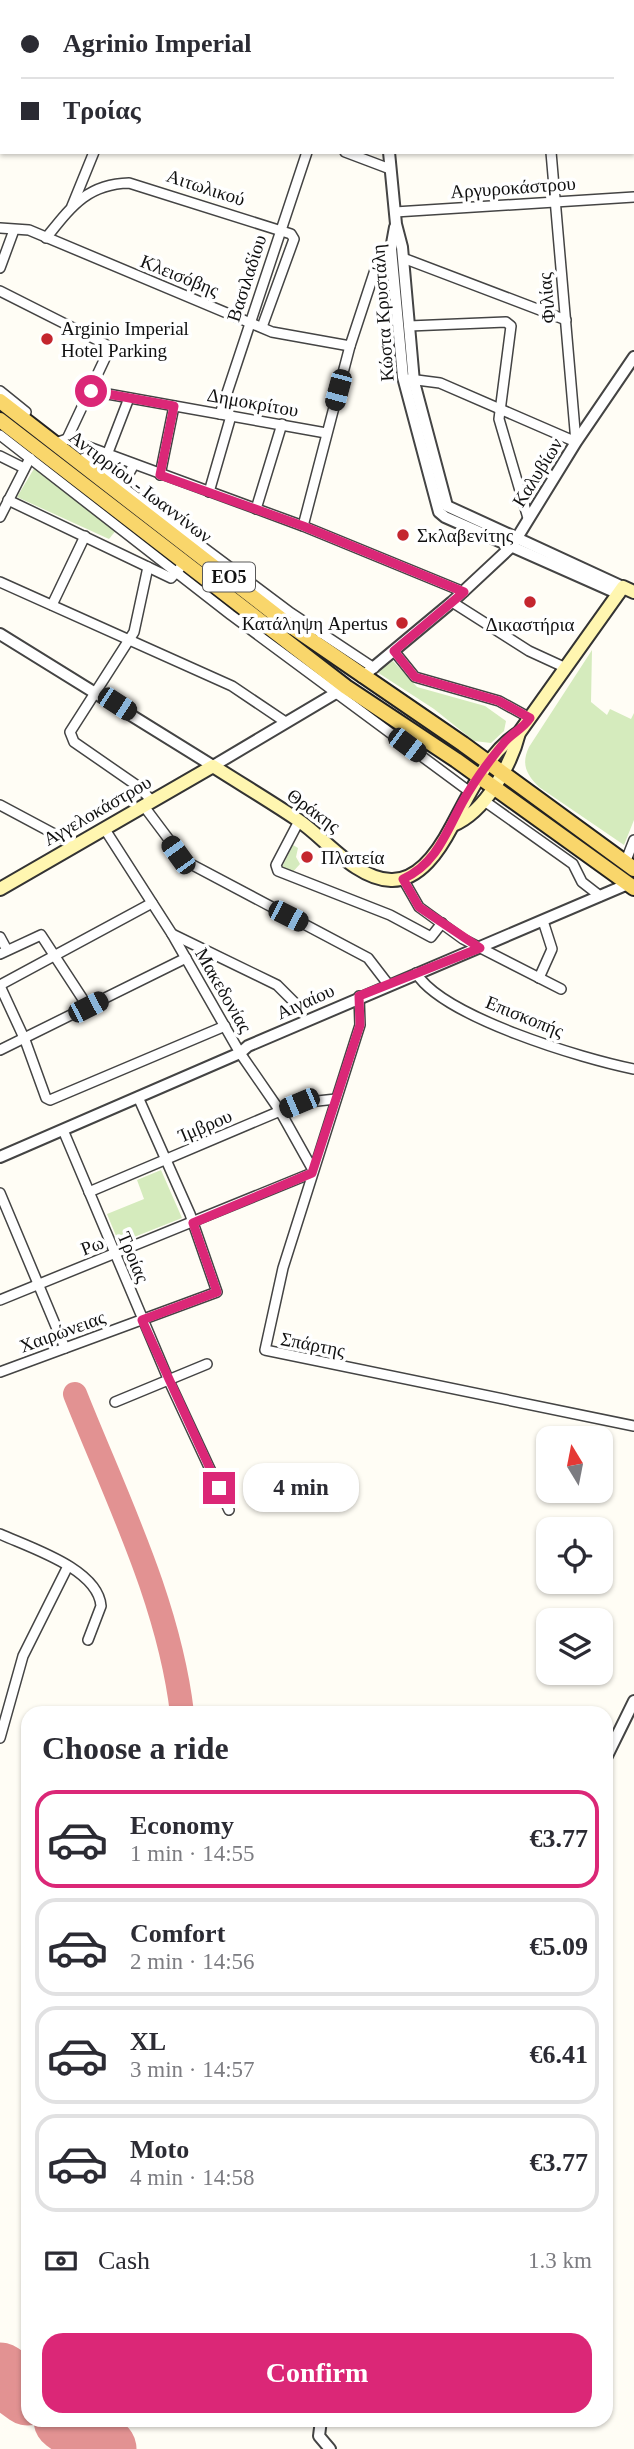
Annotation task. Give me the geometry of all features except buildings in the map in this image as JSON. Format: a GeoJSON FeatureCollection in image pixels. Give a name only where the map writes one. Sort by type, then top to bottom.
{"type":"FeatureCollection","features":[{"type":"Feature","properties":{"kind":"main road","name":"Αντιρρίου - Ιωαννίνων"},"geometry":{"type":"LineString","coordinates":[[0,401],[43,431],[238,583],[368,673],[631,886]]}},
{"type":"Feature","properties":{"kind":"main road","name":"Αντιρρίου - Ιωαννίνων"},"geometry":{"type":"LineString","coordinates":[[0,420],[180,568],[341,690],[491,775],[630,864]]}},
{"type":"Feature","properties":{"kind":"main road"},"geometry":{"type":"LineString","coordinates":[[453,825],[463,821],[483,800],[505,740],[519,733],[625,591],[634,601]]}},
{"type":"Feature","properties":{"kind":"main road","name":"Αγγελοκάστρου"},"geometry":{"type":"LineString","coordinates":[[0,889],[213,766]]}},
{"type":"Feature","properties":{"kind":"main road","name":"Θράκης"},"geometry":{"type":"LineString","coordinates":[[213,766],[299,821],[367,872],[382,879],[403,879]]}},
{"type":"Feature","properties":{"kind":"main road"},"geometry":{"type":"LineString","coordinates":[[403,879],[418,872],[430,860],[470,792],[491,775]]}},
{"type":"Feature","properties":{"kind":"street"},"geometry":{"type":"LineString","coordinates":[[71,207],[93,154]]}},
{"type":"Feature","properties":{"kind":"street","name":"Βασιλαδίου"},"geometry":{"type":"LineString","coordinates":[[220,414],[306,154]]}},
{"type":"Feature","properties":{"kind":"street"},"geometry":{"type":"LineString","coordinates":[[350,154],[390,169]]}},
{"type":"Feature","properties":{"kind":"street"},"geometry":{"type":"LineString","coordinates":[[389,154],[395,218]]}},
{"type":"Feature","properties":{"kind":"street","name":"Φιλίας"},"geometry":{"type":"LineString","coordinates":[[551,154],[576,442]]}},
{"type":"Feature","properties":{"kind":"street","name":"Αιτωλικού"},"geometry":{"type":"LineString","coordinates":[[46,238],[71,207],[103,185],[130,183],[291,234],[293,239],[262,327]]}},
{"type":"Feature","properties":{"kind":"street","name":"Αργυροκάστρου"},"geometry":{"type":"LineString","coordinates":[[395,218],[634,197]]}},
{"type":"Feature","properties":{"kind":"street","name":"Κώστα Κρυστάλη"},"geometry":{"type":"LineString","coordinates":[[395,218],[391,249],[408,379],[447,506],[514,542]]}},
{"type":"Feature","properties":{"kind":"street","name":"Κώστα Κρυστάλη"},"geometry":{"type":"LineString","coordinates":[[395,218],[403,258],[409,326],[408,379]]}},
{"type":"Feature","properties":{"kind":"street","name":"Κλεισόβης"},"geometry":{"type":"LineString","coordinates":[[0,228],[29,230],[284,335],[350,346]]}},
{"type":"Feature","properties":{"kind":"street"},"geometry":{"type":"LineString","coordinates":[[0,268],[14,230]]}},
{"type":"Feature","properties":{"kind":"street"},"geometry":{"type":"LineString","coordinates":[[303,526],[350,346],[377,264],[384,252],[391,249]]}},
{"type":"Feature","properties":{"kind":"street"},"geometry":{"type":"LineString","coordinates":[[403,258],[566,320]]}},
{"type":"Feature","properties":{"kind":"street"},"geometry":{"type":"LineString","coordinates":[[0,291],[105,344],[107,354],[91,391],[64,440]]}},
{"type":"Feature","properties":{"kind":"street"},"geometry":{"type":"LineString","coordinates":[[409,326],[509,323],[512,329],[498,406],[499,419],[528,518]]}},
{"type":"Feature","properties":{"kind":"street","name":"Καλυβίων"},"geometry":{"type":"LineString","coordinates":[[368,673],[464,592],[514,542],[576,442],[634,357]]}},
{"type":"Feature","properties":{"kind":"street"},"geometry":{"type":"LineString","coordinates":[[408,379],[440,383],[576,442]]}},
{"type":"Feature","properties":{"kind":"street"},"geometry":{"type":"LineString","coordinates":[[0,391],[43,431],[303,526],[464,592]]}},
{"type":"Feature","properties":{"kind":"street","name":"Δημοκρίτου"},"geometry":{"type":"LineString","coordinates":[[91,391],[327,433]]}},
{"type":"Feature","properties":{"kind":"street"},"geometry":{"type":"LineString","coordinates":[[107,455],[129,398]]}},
{"type":"Feature","properties":{"kind":"street"},"geometry":{"type":"LineString","coordinates":[[160,475],[174,406]]}},
{"type":"Feature","properties":{"kind":"street"},"geometry":{"type":"LineString","coordinates":[[208,492],[231,416]]}},
{"type":"Feature","properties":{"kind":"street"},"geometry":{"type":"LineString","coordinates":[[256,509],[282,424]]}},
{"type":"Feature","properties":{"kind":"street"},"geometry":{"type":"LineString","coordinates":[[0,435],[180,568],[171,578],[8,500]]}},
{"type":"Feature","properties":{"kind":"street"},"geometry":{"type":"LineString","coordinates":[[64,440],[288,618]]}},
{"type":"Feature","properties":{"kind":"street"},"geometry":{"type":"LineString","coordinates":[[0,456],[24,468]]}},
{"type":"Feature","properties":{"kind":"street"},"geometry":{"type":"LineString","coordinates":[[0,517],[30,457]]}},
{"type":"Feature","properties":{"kind":"street"},"geometry":{"type":"LineString","coordinates":[[122,486],[133,466]]}},
{"type":"Feature","properties":{"kind":"street"},"geometry":{"type":"LineString","coordinates":[[52,605],[85,536]]}},
{"type":"Feature","properties":{"kind":"street"},"geometry":{"type":"LineString","coordinates":[[514,542],[625,591]]}},
{"type":"Feature","properties":{"kind":"street"},"geometry":{"type":"LineString","coordinates":[[148,567],[138,622],[97,692],[71,727],[71,737],[74,742],[139,787],[185,861],[369,958],[388,984]]}},
{"type":"Feature","properties":{"kind":"street"},"geometry":{"type":"LineString","coordinates":[[0,582],[232,686],[284,721]]}},
{"type":"Feature","properties":{"kind":"street"},"geometry":{"type":"LineString","coordinates":[[452,602],[515,644],[566,668]]}},
{"type":"Feature","properties":{"kind":"street"},"geometry":{"type":"LineString","coordinates":[[0,634],[213,766],[284,721],[341,690],[470,792]]}},
{"type":"Feature","properties":{"kind":"street"},"geometry":{"type":"LineString","coordinates":[[394,651],[415,677],[499,701],[530,718]]}},
{"type":"Feature","properties":{"kind":"street"},"geometry":{"type":"LineString","coordinates":[[483,800],[573,864],[582,882],[600,896]]}},
{"type":"Feature","properties":{"kind":"street"},"geometry":{"type":"LineString","coordinates":[[0,805],[75,845]]}},
{"type":"Feature","properties":{"kind":"street"},"geometry":{"type":"LineString","coordinates":[[299,821],[276,866],[278,871],[390,915],[431,937],[442,923]]}},
{"type":"Feature","properties":{"kind":"street","name":"Μακεδονίας"},"geometry":{"type":"LineString","coordinates":[[104,828],[172,934],[240,1053],[280,1111],[312,1172]]}},
{"type":"Feature","properties":{"kind":"street"},"geometry":{"type":"LineString","coordinates":[[630,864],[634,840]]}},
{"type":"Feature","properties":{"kind":"street"},"geometry":{"type":"LineString","coordinates":[[403,879],[419,907],[480,948],[561,989]]}},
{"type":"Feature","properties":{"kind":"street","name":"Αιγαίου"},"geometry":{"type":"LineString","coordinates":[[0,1157],[240,1053],[248,1046],[359,996],[600,896],[631,886]]}},
{"type":"Feature","properties":{"kind":"street"},"geometry":{"type":"LineString","coordinates":[[152,904],[0,986],[25,1040],[46,1098],[52,1100],[225,1026]]}},
{"type":"Feature","properties":{"kind":"street"},"geometry":{"type":"LineString","coordinates":[[539,978],[552,948],[543,921]]}},
{"type":"Feature","properties":{"kind":"street"},"geometry":{"type":"LineString","coordinates":[[172,934],[277,985],[294,1002]]}},
{"type":"Feature","properties":{"kind":"street"},"geometry":{"type":"LineString","coordinates":[[0,937],[4,952],[40,935],[88,1007]]}},
{"type":"Feature","properties":{"kind":"street"},"geometry":{"type":"LineString","coordinates":[[0,1050],[25,1040],[186,958]]}},
{"type":"Feature","properties":{"kind":"street","name":"Επισκοπής"},"geometry":{"type":"LineString","coordinates":[[416,973],[424,985],[446,1001],[510,1031],[578,1055],[634,1069]]}},
{"type":"Feature","properties":{"kind":"street","name":"Σπάρτης"},"geometry":{"type":"LineString","coordinates":[[359,996],[360,1025],[283,1268],[265,1346],[268,1352],[634,1426]]}},
{"type":"Feature","properties":{"kind":"street"},"geometry":{"type":"LineString","coordinates":[[138,1097],[193,1223]]}},
{"type":"Feature","properties":{"kind":"street","name":"Ίμβρου"},"geometry":{"type":"LineString","coordinates":[[89,1192],[280,1111],[307,1101],[336,1099]]}},
{"type":"Feature","properties":{"kind":"street","name":"Τροίας"},"geometry":{"type":"LineString","coordinates":[[63,1130],[142,1320],[229,1510]]}},
{"type":"Feature","properties":{"kind":"street","name":"Ρω"},"geometry":{"type":"LineString","coordinates":[[0,1300],[312,1172]]}},
{"type":"Feature","properties":{"kind":"street"},"geometry":{"type":"LineString","coordinates":[[0,1193],[65,1348]]}},
{"type":"Feature","properties":{"kind":"street","name":"Χαιρώνειας"},"geometry":{"type":"LineString","coordinates":[[0,1372],[215,1294],[217,1290],[211,1266],[193,1223]]}},
{"type":"Feature","properties":{"kind":"street"},"geometry":{"type":"LineString","coordinates":[[115,1402],[207,1364]]}},
{"type":"Feature","properties":{"kind":"street"},"geometry":{"type":"LineString","coordinates":[[0,1534],[68,1566],[93,1583],[99,1592],[101,1611],[88,1640]]}},
{"type":"Feature","properties":{"kind":"street"},"geometry":{"type":"LineString","coordinates":[[0,1738],[23,1656],[68,1566]]}},
{"type":"Feature","properties":{"kind":"street"},"geometry":{"type":"LineString","coordinates":[[613,1744],[634,1701]]}},
{"type":"Feature","properties":{"kind":"street"},"geometry":{"type":"LineString","coordinates":[[320,2427],[319,2436],[330,2449]]}},
{"type":"Feature","properties":{"kind":"green space"},"geometry":{"type":"Polygon","coordinates":[[[35,467],[117,529],[109,539],[17,497],[35,467]]]}},
{"type":"Feature","properties":{"kind":"green space"},"geometry":{"type":"Polygon","coordinates":[[[592,650],[591,702],[607,715],[610,709],[631,719],[634,713],[634,820],[624,845],[539,787],[531,778],[525,764],[529,747],[592,650]]]}},
{"type":"Feature","properties":{"kind":"green space"},"geometry":{"type":"Polygon","coordinates":[[[393,661],[417,687],[485,706],[506,721],[504,731],[491,743],[474,741],[434,709],[377,672],[393,661]]]}},
{"type":"Feature","properties":{"kind":"green space"},"geometry":{"type":"Polygon","coordinates":[[[293,845],[298,848],[296,857],[300,864],[291,874],[281,869],[293,845]]]}},
{"type":"Feature","properties":{"kind":"green space"},"geometry":{"type":"Polygon","coordinates":[[[161,1170],[182,1218],[119,1243],[107,1214],[144,1199],[137,1180],[161,1170]]]}},
{"type":"Feature","properties":{"kind":"taxiway"},"geometry":{"type":"LineString","coordinates":[[75,1394],[153,1590],[166,1631],[181,1706]]}},
{"type":"Feature","properties":{"kind":"runway"},"geometry":{"type":"LineString","coordinates":[[0,2374],[21,2389]]}},
{"type":"Feature","properties":{"kind":"runway"},"geometry":{"type":"LineString","coordinates":[[75,2427],[105,2449]]}},
{"type":"Feature","properties":{"kind":"place","name":"Arginio Imperial Hotel Parking"},"geometry":{"type":"Point","coordinates":[47,339]}},
{"type":"Feature","properties":{"kind":"place","name":"Σκλαβενίτης"},"geometry":{"type":"Point","coordinates":[403,535]}},
{"type":"Feature","properties":{"kind":"place","name":"Δικαστήρια"},"geometry":{"type":"Point","coordinates":[530,602]}},
{"type":"Feature","properties":{"kind":"place","name":"Κατάληψη Apertus"},"geometry":{"type":"Point","coordinates":[402,623]}},
{"type":"Feature","properties":{"kind":"place","name":"Πλατεία"},"geometry":{"type":"Point","coordinates":[307,857]}},
{"type":"Feature","properties":{"kind":"route"},"geometry":{"type":"LineString","coordinates":[[91,391],[174,406],[160,475],[303,526],[432,576],[464,592],[394,651],[415,677],[503,702],[530,718],[519,733],[505,740],[464,800],[453,825],[430,860],[418,872],[403,879],[419,907],[480,948],[359,996],[360,1025],[312,1173],[193,1223],[211,1266],[217,1292],[142,1320],[219,1488]]}}]}
